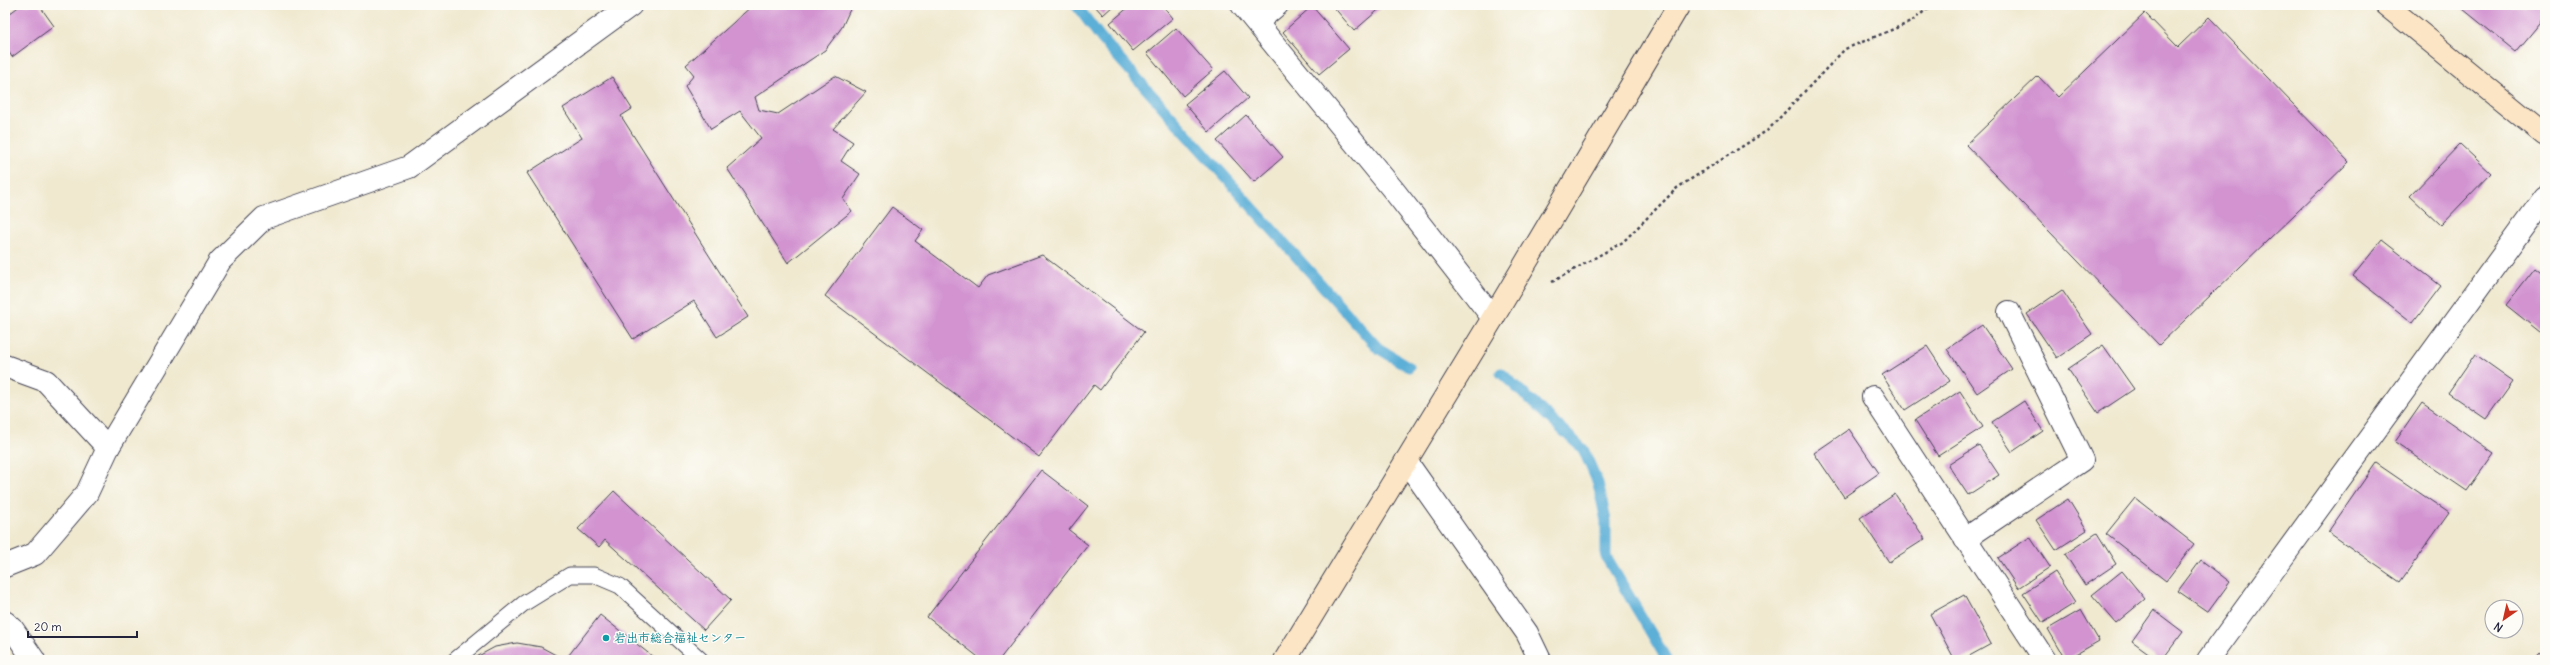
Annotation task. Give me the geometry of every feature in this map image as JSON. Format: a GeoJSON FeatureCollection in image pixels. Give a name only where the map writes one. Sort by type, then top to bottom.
{"type":"FeatureCollection","features":[{"type":"Feature","properties":{"kind":"street"},"geometry":{"type":"LineString","coordinates":[[5,566],[35,554],[87,493],[108,448],[220,261],[264,218],[409,167],[631,5]]}},
{"type":"Feature","properties":{"kind":"street"},"geometry":{"type":"LineString","coordinates":[[1242,5],[1395,192],[1493,318]]}},
{"type":"Feature","properties":{"kind":"street"},"geometry":{"type":"LineString","coordinates":[[1257,22],[1277,5]]}},
{"type":"Feature","properties":{"kind":"street"},"geometry":{"type":"LineString","coordinates":[[1285,660],[1493,318],[1679,5]]}},
{"type":"Feature","properties":{"kind":"street"},"geometry":{"type":"LineString","coordinates":[[2386,5],[2545,135]]}},
{"type":"Feature","properties":{"kind":"street"},"geometry":{"type":"LineString","coordinates":[[2208,660],[2545,197]]}},
{"type":"Feature","properties":{"kind":"street"},"geometry":{"type":"LineString","coordinates":[[1965,539],[2082,460],[2009,312]]}},
{"type":"Feature","properties":{"kind":"street"},"geometry":{"type":"LineString","coordinates":[[5,366],[46,381],[108,448]]}},
{"type":"Feature","properties":{"kind":"street"},"geometry":{"type":"LineString","coordinates":[[1873,398],[2044,660]]}},
{"type":"Feature","properties":{"kind":"street"},"geometry":{"type":"LineString","coordinates":[[1406,461],[1526,633],[1540,660]]}},
{"type":"Feature","properties":{"kind":"street"},"geometry":{"type":"LineString","coordinates":[[5,622],[12,628],[34,660]]}},
{"type":"Feature","properties":{"kind":"lane"},"geometry":{"type":"LineString","coordinates":[[455,660],[523,604],[570,575],[594,575],[620,586],[700,660]]}},
{"type":"Feature","properties":{"kind":"path"},"geometry":{"type":"LineString","coordinates":[[1550,283],[1623,242],[1677,188],[1768,130],[1845,49],[1911,22],[1932,5]]}},
{"type":"Feature","properties":{"kind":"building"},"geometry":{"type":"Polygon","coordinates":[[[21,5],[39,5],[54,26],[12,57],[5,46],[5,17],[21,5]]]}},
{"type":"Feature","properties":{"kind":"building"},"geometry":{"type":"Polygon","coordinates":[[[753,5],[852,5],[842,27],[825,50],[755,97],[759,110],[778,114],[835,76],[866,92],[833,129],[853,142],[841,161],[860,174],[843,199],[852,211],[788,263],[727,168],[761,138],[740,111],[711,129],[685,86],[694,75],[686,65],[753,5]]]}},
{"type":"Feature","properties":{"kind":"building"},"geometry":{"type":"Polygon","coordinates":[[[1094,5],[1114,5],[1103,15],[1094,5]]]}},
{"type":"Feature","properties":{"kind":"building"},"geometry":{"type":"Polygon","coordinates":[[[1131,5],[1162,5],[1173,18],[1133,51],[1110,23],[1131,5]]]}},
{"type":"Feature","properties":{"kind":"building"},"geometry":{"type":"Polygon","coordinates":[[[1332,5],[1384,5],[1354,31],[1332,5]]]}},
{"type":"Feature","properties":{"kind":"building"},"geometry":{"type":"Polygon","coordinates":[[[2458,5],[2540,5],[2545,9],[2545,17],[2516,52],[2458,5]]]}},
{"type":"Feature","properties":{"kind":"building"},"geometry":{"type":"Polygon","coordinates":[[[1312,6],[1349,49],[1319,74],[1283,32],[1312,6]]]}},
{"type":"Feature","properties":{"kind":"building"},"geometry":{"type":"Polygon","coordinates":[[[2145,13],[2178,47],[2209,17],[2349,162],[2159,345],[1966,145],[2038,76],[2058,97],[2145,13]]]}},
{"type":"Feature","properties":{"kind":"building"},"geometry":{"type":"Polygon","coordinates":[[[1176,28],[1213,70],[1183,96],[1147,53],[1176,28]]]}},
{"type":"Feature","properties":{"kind":"building"},"geometry":{"type":"Polygon","coordinates":[[[1225,71],[1248,98],[1209,132],[1185,104],[1225,71]]]}},
{"type":"Feature","properties":{"kind":"building"},"geometry":{"type":"Polygon","coordinates":[[[612,77],[632,109],[621,116],[748,317],[717,337],[694,301],[633,339],[527,173],[582,138],[563,108],[612,77]]]}},
{"type":"Feature","properties":{"kind":"building"},"geometry":{"type":"Polygon","coordinates":[[[1246,115],[1283,157],[1254,182],[1217,141],[1246,115]]]}},
{"type":"Feature","properties":{"kind":"building"},"geometry":{"type":"Polygon","coordinates":[[[2460,144],[2491,173],[2441,225],[2410,196],[2460,144]]]}},
{"type":"Feature","properties":{"kind":"building"},"geometry":{"type":"Polygon","coordinates":[[[892,207],[923,230],[915,241],[978,288],[988,275],[1042,255],[1144,332],[1100,390],[1094,385],[1039,457],[825,296],[892,207]]]}},
{"type":"Feature","properties":{"kind":"building"},"geometry":{"type":"Polygon","coordinates":[[[2382,240],[2441,286],[2413,323],[2353,276],[2382,240]]]}},
{"type":"Feature","properties":{"kind":"building"},"geometry":{"type":"Polygon","coordinates":[[[2535,268],[2545,276],[2545,336],[2506,305],[2535,268]]]}},
{"type":"Feature","properties":{"kind":"building"},"geometry":{"type":"Polygon","coordinates":[[[2062,290],[2092,334],[2057,358],[2027,314],[2062,290]]]}},
{"type":"Feature","properties":{"kind":"building"},"geometry":{"type":"Polygon","coordinates":[[[1982,325],[2012,369],[1977,393],[1947,349],[1982,325]]]}},
{"type":"Feature","properties":{"kind":"building"},"geometry":{"type":"Polygon","coordinates":[[[2103,345],[2134,389],[2098,413],[2068,369],[2103,345]]]}},
{"type":"Feature","properties":{"kind":"building"},"geometry":{"type":"Polygon","coordinates":[[[1927,346],[1950,381],[1905,410],[1882,375],[1927,346]]]}},
{"type":"Feature","properties":{"kind":"building"},"geometry":{"type":"Polygon","coordinates":[[[2475,354],[2513,381],[2486,419],[2448,393],[2475,354]]]}},
{"type":"Feature","properties":{"kind":"building"},"geometry":{"type":"Polygon","coordinates":[[[1960,391],[1983,427],[1938,456],[1915,420],[1960,391]]]}},
{"type":"Feature","properties":{"kind":"building"},"geometry":{"type":"Polygon","coordinates":[[[2024,401],[2043,431],[2012,452],[1992,422],[2024,401]]]}},
{"type":"Feature","properties":{"kind":"building"},"geometry":{"type":"Polygon","coordinates":[[[2422,403],[2494,453],[2467,491],[2395,442],[2422,403]]]}},
{"type":"Feature","properties":{"kind":"building"},"geometry":{"type":"Polygon","coordinates":[[[1849,429],[1879,473],[1844,497],[1814,453],[1849,429]]]}},
{"type":"Feature","properties":{"kind":"building"},"geometry":{"type":"Polygon","coordinates":[[[1979,445],[1999,475],[1968,495],[1948,465],[1979,445]]]}},
{"type":"Feature","properties":{"kind":"building"},"geometry":{"type":"Polygon","coordinates":[[[2376,463],[2449,513],[2400,582],[2328,532],[2376,463]]]}},
{"type":"Feature","properties":{"kind":"building"},"geometry":{"type":"Polygon","coordinates":[[[1041,470],[1088,506],[1069,530],[1088,545],[999,660],[982,660],[927,617],[1041,470]]]}},
{"type":"Feature","properties":{"kind":"building"},"geometry":{"type":"Polygon","coordinates":[[[614,491],[731,600],[704,630],[605,540],[599,547],[578,529],[614,491]]]}},
{"type":"Feature","properties":{"kind":"building"},"geometry":{"type":"Polygon","coordinates":[[[1895,494],[1925,539],[1889,562],[1860,518],[1895,494]]]}},
{"type":"Feature","properties":{"kind":"building"},"geometry":{"type":"Polygon","coordinates":[[[2135,498],[2194,544],[2166,581],[2106,534],[2135,498]]]}},
{"type":"Feature","properties":{"kind":"building"},"geometry":{"type":"Polygon","coordinates":[[[2068,499],[2087,530],[2056,550],[2036,520],[2068,499]]]}},
{"type":"Feature","properties":{"kind":"building"},"geometry":{"type":"Polygon","coordinates":[[[2097,533],[2116,564],[2085,585],[2065,554],[2097,533]]]}},
{"type":"Feature","properties":{"kind":"building"},"geometry":{"type":"Polygon","coordinates":[[[2030,537],[2050,567],[2018,588],[1998,558],[2030,537]]]}},
{"type":"Feature","properties":{"kind":"building"},"geometry":{"type":"Polygon","coordinates":[[[2201,560],[2230,582],[2208,612],[2178,591],[2201,560]]]}},
{"type":"Feature","properties":{"kind":"building"},"geometry":{"type":"Polygon","coordinates":[[[2122,571],[2145,599],[2116,623],[2092,595],[2122,571]]]}},
{"type":"Feature","properties":{"kind":"building"},"geometry":{"type":"Polygon","coordinates":[[[2055,572],[2075,603],[2043,623],[2023,593],[2055,572]]]}},
{"type":"Feature","properties":{"kind":"building"},"geometry":{"type":"Polygon","coordinates":[[[1964,595],[1991,644],[1962,660],[1955,660],[1930,614],[1964,595]]]}},
{"type":"Feature","properties":{"kind":"building"},"geometry":{"type":"Polygon","coordinates":[[[2081,610],[2099,641],[2066,660],[2048,629],[2081,610]]]}},
{"type":"Feature","properties":{"kind":"building"},"geometry":{"type":"Polygon","coordinates":[[[2154,610],[2183,632],[2162,660],[2158,660],[2132,641],[2154,610]]]}},
{"type":"Feature","properties":{"kind":"building","name":"岩出市総合福祉センター"},"geometry":{"type":"Polygon","coordinates":[[[600,615],[657,660],[565,660],[600,615]]]}},
{"type":"Feature","properties":{"kind":"building"},"geometry":{"type":"Polygon","coordinates":[[[517,643],[541,647],[565,660],[471,660],[495,647],[517,643]]]}},
{"type":"Feature","properties":{"kind":"building"},"geometry":{"type":"Polygon","coordinates":[[[2540,653],[2545,657],[2545,660],[2534,660],[2540,653]]]}},
{"type":"Feature","properties":{"kind":"waterway"},"geometry":{"type":"LineString","coordinates":[[1076,5],[1101,38],[1378,348],[1409,367]]}},
{"type":"Feature","properties":{"kind":"waterway"},"geometry":{"type":"LineString","coordinates":[[1501,373],[1583,449],[1598,483],[1606,521],[1606,557],[1667,660]]}},
{"type":"Feature","properties":{"kind":"place","name":"岩出市総合福祉センター"},"geometry":{"type":"Point","coordinates":[606,638]}}]}
